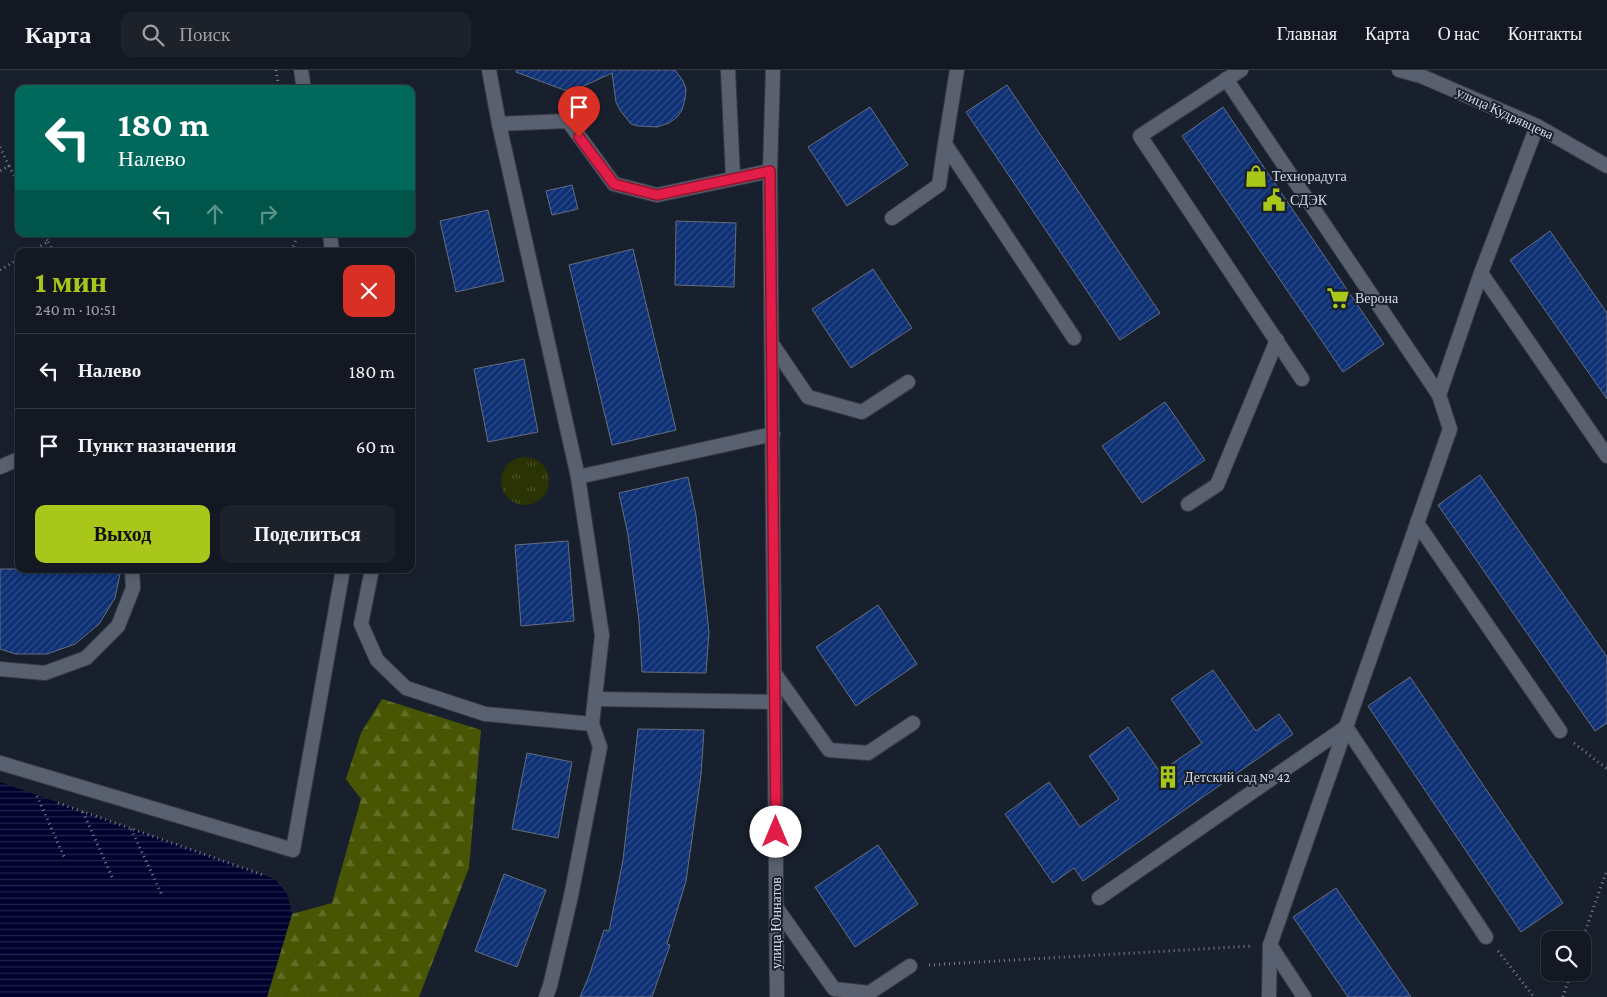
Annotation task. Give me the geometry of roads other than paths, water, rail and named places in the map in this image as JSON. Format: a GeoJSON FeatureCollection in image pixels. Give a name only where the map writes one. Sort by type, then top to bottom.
{"type":"FeatureCollection","features":[{"type":"Feature","properties":{"kind":"street"},"geometry":{"type":"LineString","coordinates":[[301,70],[303,85]]}},
{"type":"Feature","properties":{"kind":"street"},"geometry":{"type":"LineString","coordinates":[[489,70],[499,124],[578,478],[602,634],[592,724],[600,747],[571,896],[546,997]]}},
{"type":"Feature","properties":{"kind":"street"},"geometry":{"type":"LineString","coordinates":[[728,70],[733,178]]}},
{"type":"Feature","properties":{"kind":"street","name":"улица Юннатов"},"geometry":{"type":"LineString","coordinates":[[773,70],[770,171],[777,997]]}},
{"type":"Feature","properties":{"kind":"street"},"geometry":{"type":"LineString","coordinates":[[892,218],[939,186],[957,70]]}},
{"type":"Feature","properties":{"kind":"street"},"geometry":{"type":"LineString","coordinates":[[1241,70],[1140,136],[1302,379]]}},
{"type":"Feature","properties":{"kind":"street","name":"улица Кудрявцева"},"geometry":{"type":"LineString","coordinates":[[1399,70],[1421,73],[1536,126],[1607,166]]}},
{"type":"Feature","properties":{"kind":"street"},"geometry":{"type":"LineString","coordinates":[[1226,80],[1439,395],[1450,429],[1270,945],[1268,997]]}},
{"type":"Feature","properties":{"kind":"street"},"geometry":{"type":"LineString","coordinates":[[499,124],[568,121],[614,184],[657,195],[770,171]]}},
{"type":"Feature","properties":{"kind":"street"},"geometry":{"type":"LineString","coordinates":[[1439,395],[1481,273],[1536,126]]}},
{"type":"Feature","properties":{"kind":"street"},"geometry":{"type":"LineString","coordinates":[[945,144],[1074,338]]}},
{"type":"Feature","properties":{"kind":"street"},"geometry":{"type":"LineString","coordinates":[[1481,273],[1607,456]]}},
{"type":"Feature","properties":{"kind":"street"},"geometry":{"type":"LineString","coordinates":[[1188,504],[1217,485],[1277,340]]}},
{"type":"Feature","properties":{"kind":"street"},"geometry":{"type":"LineString","coordinates":[[772,344],[808,397],[817,400],[862,412],[908,382]]}},
{"type":"Feature","properties":{"kind":"street"},"geometry":{"type":"LineString","coordinates":[[578,478],[773,434]]}},
{"type":"Feature","properties":{"kind":"street"},"geometry":{"type":"LineString","coordinates":[[0,467],[15,461]]}},
{"type":"Feature","properties":{"kind":"street"},"geometry":{"type":"LineString","coordinates":[[1417,524],[1560,731]]}},
{"type":"Feature","properties":{"kind":"street"},"geometry":{"type":"LineString","coordinates":[[0,669],[45,673],[86,658],[118,626],[133,588],[132,573]]}},
{"type":"Feature","properties":{"kind":"street"},"geometry":{"type":"LineString","coordinates":[[0,763],[292,850],[342,573]]}},
{"type":"Feature","properties":{"kind":"street"},"geometry":{"type":"LineString","coordinates":[[371,573],[360,624],[377,660],[406,688],[485,714],[592,724]]}},
{"type":"Feature","properties":{"kind":"street"},"geometry":{"type":"LineString","coordinates":[[775,674],[830,750],[868,753],[913,723]]}},
{"type":"Feature","properties":{"kind":"street"},"geometry":{"type":"LineString","coordinates":[[595,699],[775,702]]}},
{"type":"Feature","properties":{"kind":"street"},"geometry":{"type":"LineString","coordinates":[[1099,898],[1346,727]]}},
{"type":"Feature","properties":{"kind":"street"},"geometry":{"type":"LineString","coordinates":[[1346,727],[1486,937]]}},
{"type":"Feature","properties":{"kind":"street"},"geometry":{"type":"LineString","coordinates":[[776,907],[834,989],[869,993],[910,966]]}},
{"type":"Feature","properties":{"kind":"street"},"geometry":{"type":"LineString","coordinates":[[1270,945],[1304,997]]}},
{"type":"Feature","properties":{"kind":"water"},"geometry":{"type":"Polygon","coordinates":[[[0,782],[275,879],[287,894],[292,914],[267,997],[0,997],[0,782]]]}},
{"type":"Feature","properties":{"kind":"place","name":"Технорадуга"},"geometry":{"type":"Point","coordinates":[1256,176]}},
{"type":"Feature","properties":{"kind":"place","name":"СДЭК"},"geometry":{"type":"Point","coordinates":[1274,200]}},
{"type":"Feature","properties":{"kind":"place","name":"Верона"},"geometry":{"type":"Point","coordinates":[1338,298]}},
{"type":"Feature","properties":{"kind":"place","name":"Детский сад № 42"},"geometry":{"type":"Point","coordinates":[1168,777]}}]}
